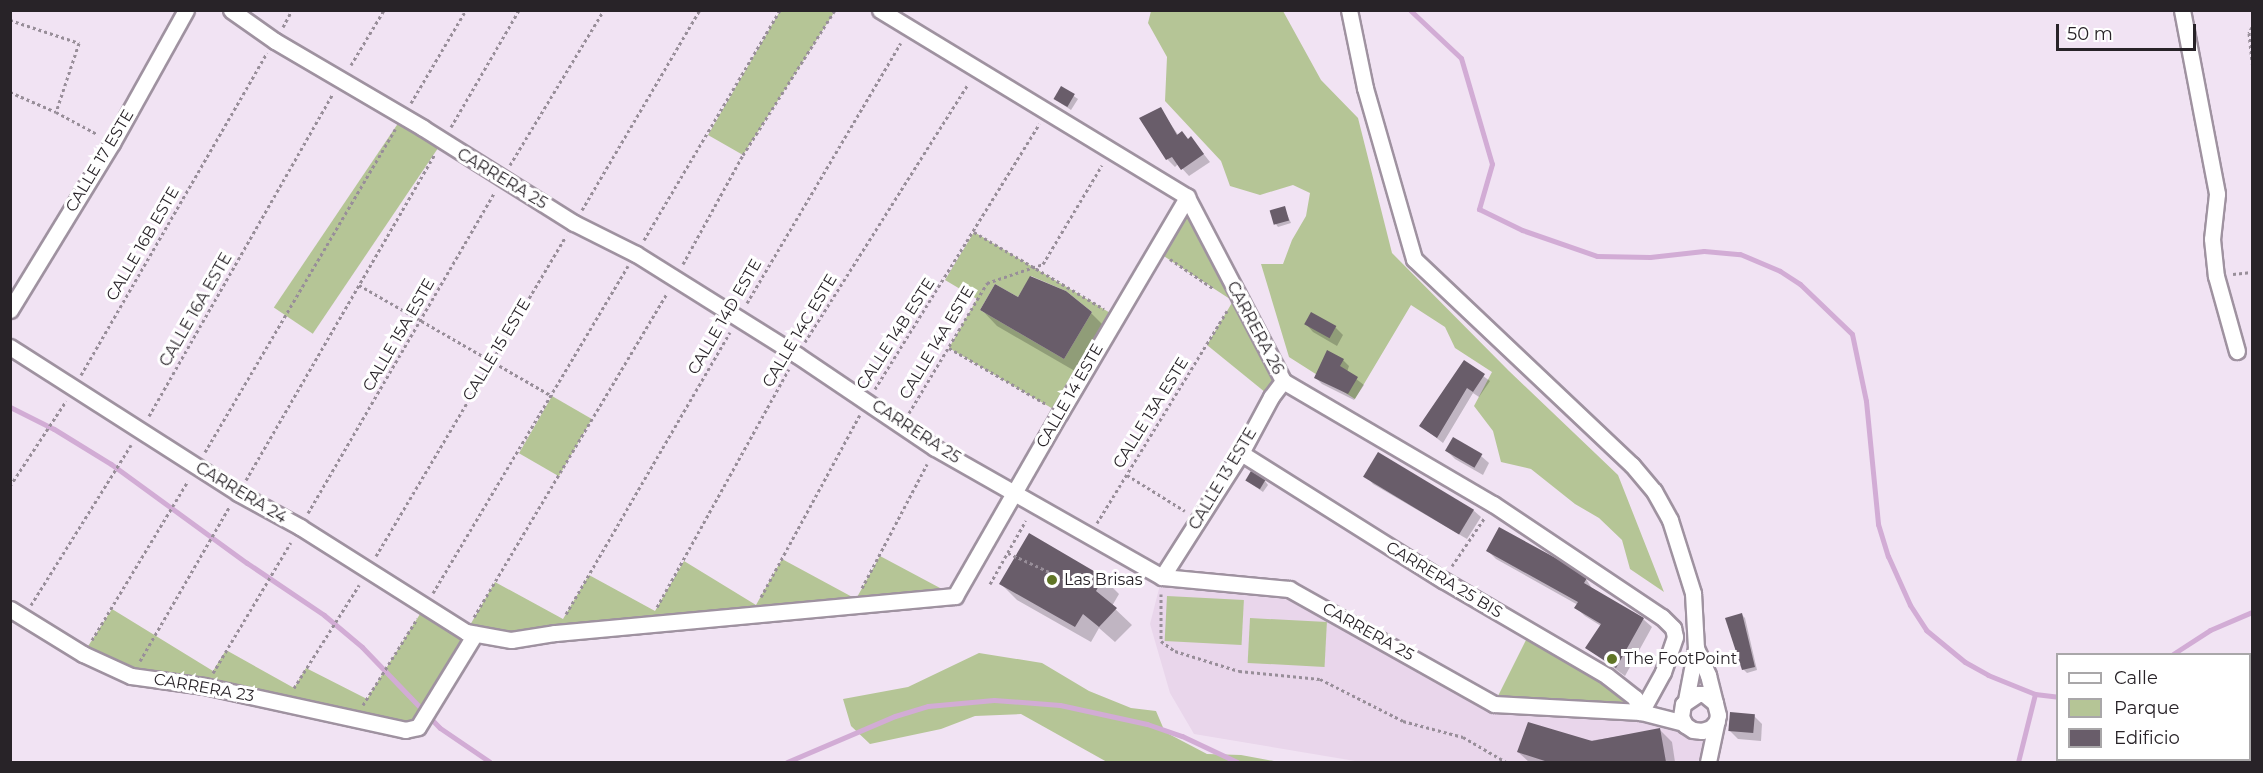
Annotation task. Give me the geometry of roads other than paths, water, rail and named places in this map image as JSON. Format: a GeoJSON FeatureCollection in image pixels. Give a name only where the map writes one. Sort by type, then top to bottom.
{"type":"FeatureCollection","features":[{"type":"Feature","properties":{"kind":"street","name":"CALLE 17 ESTE"},"geometry":{"type":"LineString","coordinates":[[10,310],[112,143],[186,10]]}},
{"type":"Feature","properties":{"kind":"street","name":"CARRERA 25"},"geometry":{"type":"LineString","coordinates":[[231,10],[274,41],[403,116],[574,223],[636,254],[797,355],[936,447],[1162,577],[1289,589],[1494,704],[1645,713],[1684,724]]}},
{"type":"Feature","properties":{"kind":"street"},"geometry":{"type":"LineString","coordinates":[[880,10],[1187,197]]}},
{"type":"Feature","properties":{"kind":"street"},"geometry":{"type":"LineString","coordinates":[[1349,10],[1365,88],[1414,259],[1632,465],[1654,491],[1670,520],[1693,593],[1696,648],[1681,717],[1708,760]]}},
{"type":"Feature","properties":{"kind":"street"},"geometry":{"type":"LineString","coordinates":[[2182,10],[2217,194],[2212,239],[2216,276],[2237,351]]}},
{"type":"Feature","properties":{"kind":"street","name":"CALLE 14 ESTE"},"geometry":{"type":"LineString","coordinates":[[955,596],[1187,197]]}},
{"type":"Feature","properties":{"kind":"street","name":"CARRERA 26"},"geometry":{"type":"LineString","coordinates":[[1187,197],[1283,381],[1493,504],[1662,616],[1672,628],[1675,637],[1645,713]]}},
{"type":"Feature","properties":{"kind":"street","name":"CARRERA 24"},"geometry":{"type":"LineString","coordinates":[[10,347],[142,429],[238,493],[369,569],[444,621],[470,633],[511,640],[555,633],[955,596]]}},
{"type":"Feature","properties":{"kind":"street","name":"CALLE 13 ESTE"},"geometry":{"type":"LineString","coordinates":[[1162,577],[1241,453],[1270,397],[1283,381]]}},
{"type":"Feature","properties":{"kind":"street","name":"CARRERA 25 BIS"},"geometry":{"type":"LineString","coordinates":[[1241,453],[1443,580],[1607,676],[1635,698],[1645,713]]}},
{"type":"Feature","properties":{"kind":"street","name":"CARRERA 23"},"geometry":{"type":"LineString","coordinates":[[17,613],[83,654],[131,676],[204,686],[405,730],[418,727],[470,633]]}},
{"type":"Feature","properties":{"kind":"street"},"geometry":{"type":"LineString","coordinates":[[1696,648],[1708,675],[1718,709],[1708,760]]}},
{"type":"Feature","properties":{"kind":"street"},"geometry":{"type":"LineString","coordinates":[[1684,702],[1691,696],[1704,694],[1715,703]]}},
{"type":"Feature","properties":{"kind":"street","name":"CARRERA 25"},"geometry":{"type":"LineString","coordinates":[[1645,713],[1684,702]]}},
{"type":"Feature","properties":{"kind":"street"},"geometry":{"type":"LineString","coordinates":[[1684,724],[1693,730],[1702,731],[1711,728],[1717,721]]}},
{"type":"Feature","properties":{"kind":"waterway"},"geometry":{"type":"LineString","coordinates":[[1410,10],[1461,58],[1492,164],[1479,209],[1522,230],[1597,256],[1650,257],[1704,251],[1740,254],[1780,271],[1800,284],[1852,334],[1866,401],[1878,524],[1888,556],[1910,605],[1926,630],[1965,662],[1988,675],[2035,694],[2056,697]]}},
{"type":"Feature","properties":{"kind":"waterway"},"geometry":{"type":"LineString","coordinates":[[10,407],[54,429],[111,464],[247,563],[324,615],[362,647],[440,728],[490,762]]}},
{"type":"Feature","properties":{"kind":"waterway"},"geometry":{"type":"LineString","coordinates":[[2175,653],[2210,630],[2252,612]]}},
{"type":"Feature","properties":{"kind":"waterway"},"geometry":{"type":"LineString","coordinates":[[2018,762],[2035,694]]}},
{"type":"Feature","properties":{"kind":"waterway"},"geometry":{"type":"LineString","coordinates":[[787,762],[895,716],[928,706],[994,700],[1060,705],[1147,724],[1182,736],[1237,762]]}},
{"type":"Feature","properties":{"kind":"place","name":"Las Brisas"},"geometry":{"type":"Point","coordinates":[1052,580]}},
{"type":"Feature","properties":{"kind":"place","name":"The FootPoint"},"geometry":{"type":"Point","coordinates":[1612,659]}}]}
